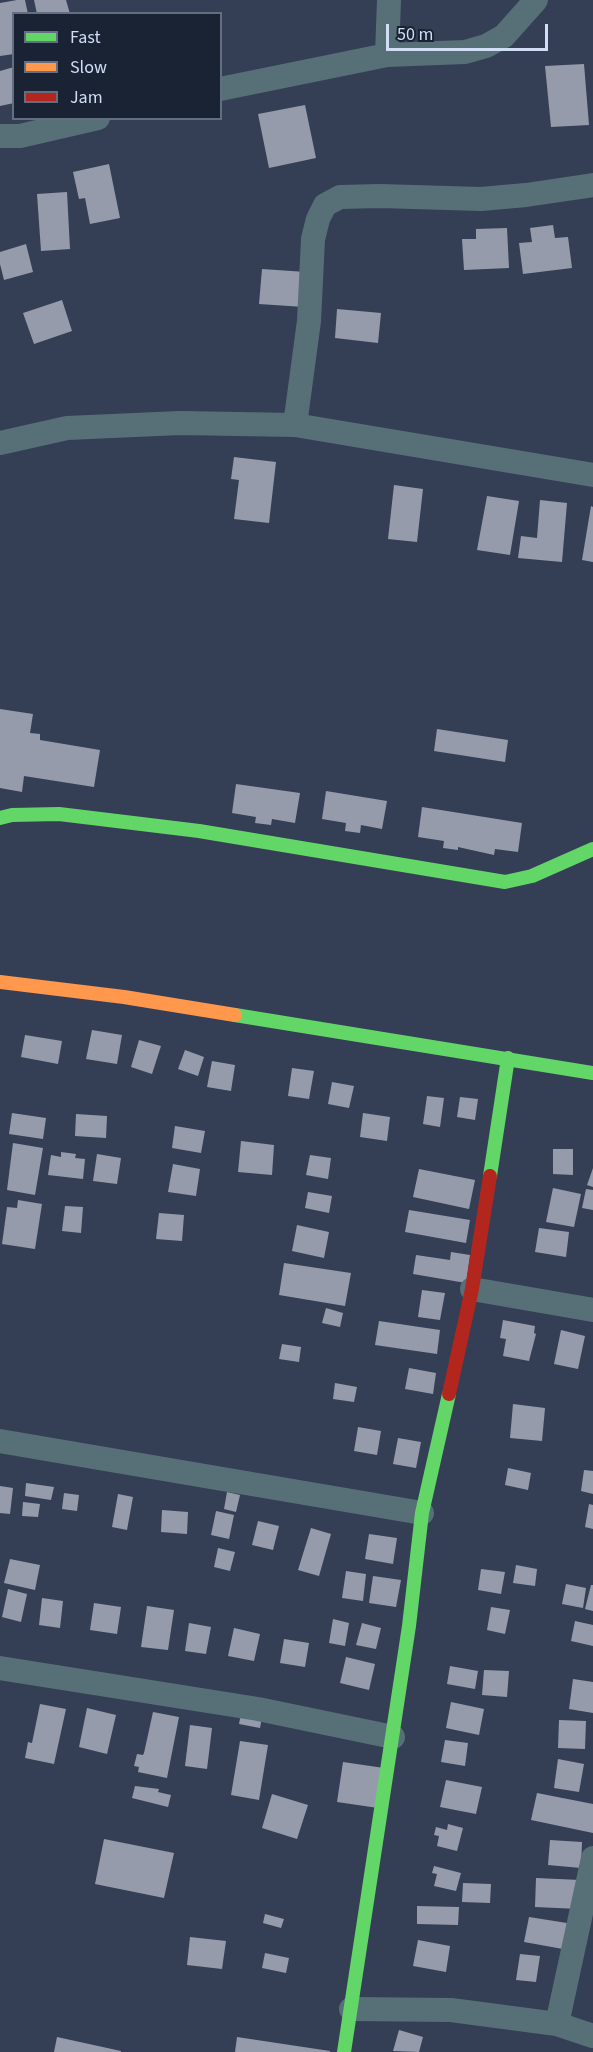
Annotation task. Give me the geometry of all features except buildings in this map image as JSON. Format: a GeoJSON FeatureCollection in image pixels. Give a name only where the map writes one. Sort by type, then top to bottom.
{"type":"FeatureCollection","features":[{"type":"Feature","properties":{"kind":"street"},"geometry":{"type":"LineString","coordinates":[[387,55],[389,0]]}},
{"type":"Feature","properties":{"kind":"street"},"geometry":{"type":"LineString","coordinates":[[222,89],[387,55],[465,52],[486,46],[504,36],[536,0]]}},
{"type":"Feature","properties":{"kind":"street"},"geometry":{"type":"LineString","coordinates":[[0,136],[20,136],[89,120]]}},
{"type":"Feature","properties":{"kind":"street"},"geometry":{"type":"LineString","coordinates":[[295,425],[309,321],[313,239],[318,219],[325,205],[340,197],[481,199],[593,185]]}},
{"type":"Feature","properties":{"kind":"street"},"geometry":{"type":"LineString","coordinates":[[0,443],[67,428],[180,423],[295,425],[593,474]]}},
{"type":"Feature","properties":{"kind":"street"},"geometry":{"type":"LineString","coordinates":[[0,818],[12,815],[59,814],[199,831],[505,882],[532,876],[593,849]]}},
{"type":"Feature","properties":{"kind":"street"},"geometry":{"type":"LineString","coordinates":[[0,982],[124,997],[593,1073]]}},
{"type":"Feature","properties":{"kind":"street"},"geometry":{"type":"LineString","coordinates":[[344,2052],[393,1737],[422,1513],[472,1289],[508,1058]]}},
{"type":"Feature","properties":{"kind":"street"},"geometry":{"type":"LineString","coordinates":[[472,1289],[593,1310]]}},
{"type":"Feature","properties":{"kind":"street"},"geometry":{"type":"LineString","coordinates":[[0,1441],[422,1513]]}},
{"type":"Feature","properties":{"kind":"street"},"geometry":{"type":"LineString","coordinates":[[0,1668],[258,1709],[393,1737]]}},
{"type":"Feature","properties":{"kind":"street"},"geometry":{"type":"LineString","coordinates":[[557,2024],[593,1858]]}},
{"type":"Feature","properties":{"kind":"street"},"geometry":{"type":"LineString","coordinates":[[351,2008],[451,2010],[496,2014],[557,2024],[593,2036]]}},
{"type":"Feature","properties":{"kind":"traffic: fast"},"geometry":{"type":"LineString","coordinates":[[0,818],[12,815],[59,814],[199,831],[505,882],[532,876],[593,849]]}},
{"type":"Feature","properties":{"kind":"traffic: fast"},"geometry":{"type":"LineString","coordinates":[[235,1015],[593,1073]]}},
{"type":"Feature","properties":{"kind":"traffic: fast"},"geometry":{"type":"LineString","coordinates":[[490,1176],[508,1058]]}},
{"type":"Feature","properties":{"kind":"traffic: fast"},"geometry":{"type":"LineString","coordinates":[[344,2052],[409,1626],[422,1513],[449,1394]]}},
{"type":"Feature","properties":{"kind":"traffic: slow"},"geometry":{"type":"LineString","coordinates":[[0,982],[124,997],[235,1015]]}},
{"type":"Feature","properties":{"kind":"traffic: jam"},"geometry":{"type":"LineString","coordinates":[[449,1394],[472,1289],[490,1176]]}}]}
